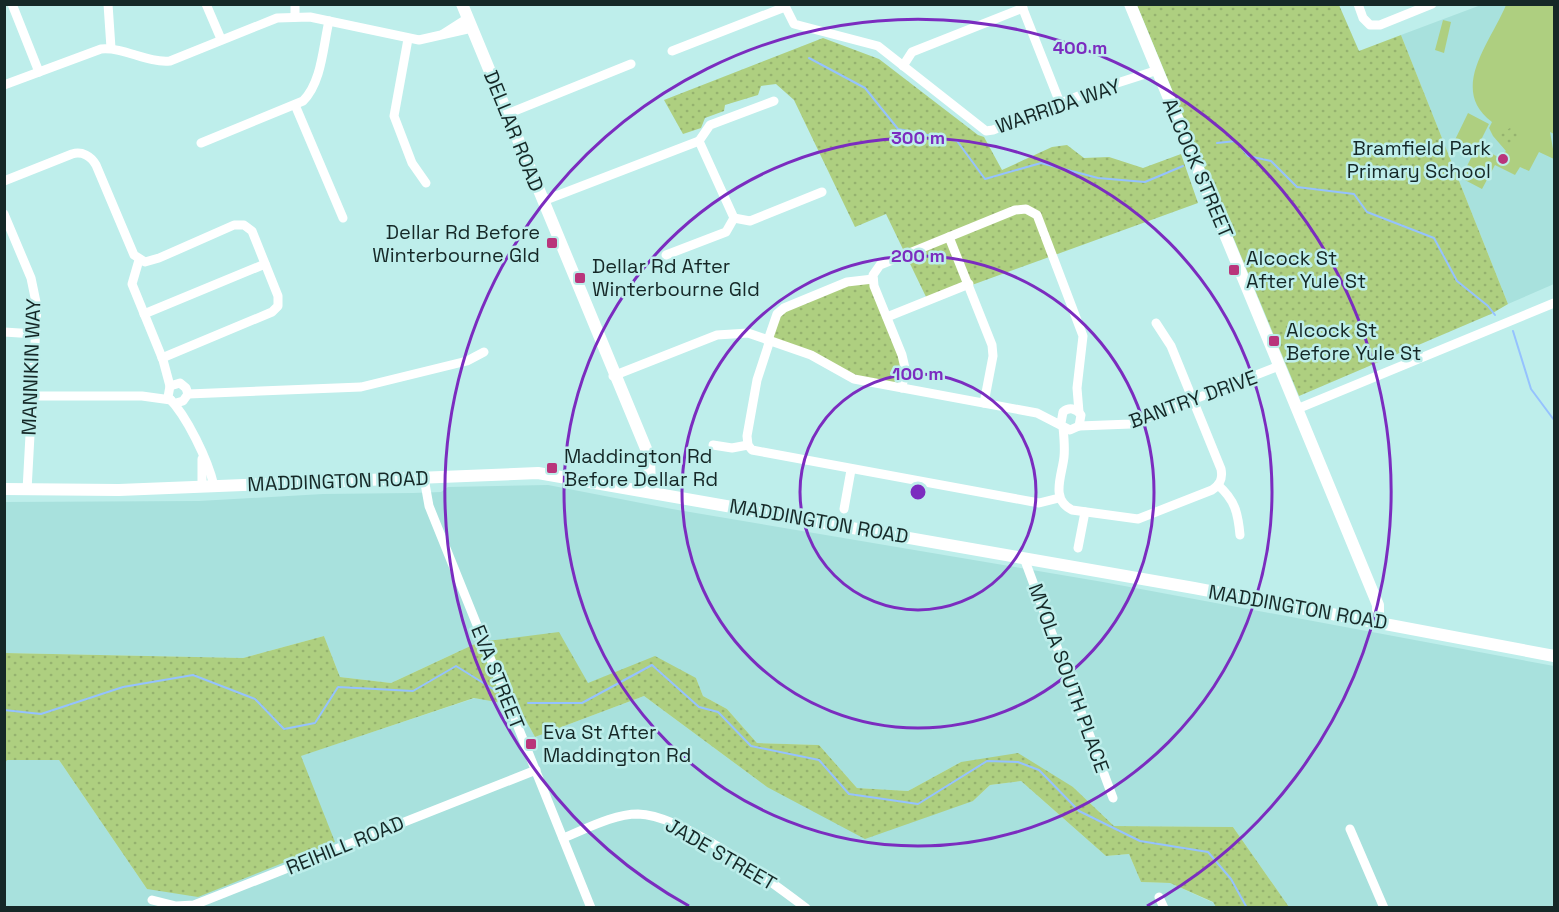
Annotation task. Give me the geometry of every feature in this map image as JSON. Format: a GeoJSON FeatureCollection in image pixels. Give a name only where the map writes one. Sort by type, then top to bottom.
{"type":"FeatureCollection","features":[{"type":"Feature","properties":{"kind":"main road","name":"DELLAR ROAD"},"geometry":{"type":"LineString","coordinates":[[462,4],[613,376],[649,456],[645,490]]}},
{"type":"Feature","properties":{"kind":"main road","name":"ALCOCK STREET"},"geometry":{"type":"LineString","coordinates":[[1130,4],[1373,598],[1378,605],[1373,621]]}},
{"type":"Feature","properties":{"kind":"main road","name":"MADDINGTON ROAD"},"geometry":{"type":"LineString","coordinates":[[4,489],[208,486],[538,473],[1024,558],[1554,656]]}},
{"type":"Feature","properties":{"kind":"street"},"geometry":{"type":"LineString","coordinates":[[12,4],[39,72]]}},
{"type":"Feature","properties":{"kind":"street"},"geometry":{"type":"LineString","coordinates":[[108,4],[111,48]]}},
{"type":"Feature","properties":{"kind":"street"},"geometry":{"type":"LineString","coordinates":[[206,4],[221,39]]}},
{"type":"Feature","properties":{"kind":"street"},"geometry":{"type":"LineString","coordinates":[[295,4],[295,17]]}},
{"type":"Feature","properties":{"kind":"street"},"geometry":{"type":"LineString","coordinates":[[1358,4],[1363,18],[1371,25],[1380,26],[1432,4]]}},
{"type":"Feature","properties":{"kind":"street"},"geometry":{"type":"LineString","coordinates":[[672,51],[785,5]]}},
{"type":"Feature","properties":{"kind":"street","name":"WARRIDA WAY"},"geometry":{"type":"LineString","coordinates":[[785,5],[794,24],[878,46],[986,130],[993,130],[1060,103],[1158,70]]}},
{"type":"Feature","properties":{"kind":"street"},"geometry":{"type":"LineString","coordinates":[[903,66],[912,52],[1022,6],[1060,103]]}},
{"type":"Feature","properties":{"kind":"street"},"geometry":{"type":"LineString","coordinates":[[4,85],[90,52],[111,48],[161,62],[175,60],[261,23],[295,17],[329,21],[408,39],[432,38],[470,23]]}},
{"type":"Feature","properties":{"kind":"street"},"geometry":{"type":"LineString","coordinates":[[201,143],[295,105],[310,94],[329,21]]}},
{"type":"Feature","properties":{"kind":"street"},"geometry":{"type":"LineString","coordinates":[[408,39],[394,116],[412,164],[426,183]]}},
{"type":"Feature","properties":{"kind":"street"},"geometry":{"type":"LineString","coordinates":[[507,114],[631,64]]}},
{"type":"Feature","properties":{"kind":"street"},"geometry":{"type":"LineString","coordinates":[[543,201],[699,141],[710,125],[774,101]]}},
{"type":"Feature","properties":{"kind":"street"},"geometry":{"type":"LineString","coordinates":[[295,105],[343,218]]}},
{"type":"Feature","properties":{"kind":"street"},"geometry":{"type":"LineString","coordinates":[[699,141],[734,218]]}},
{"type":"Feature","properties":{"kind":"street"},"geometry":{"type":"LineString","coordinates":[[4,181],[72,154],[80,153],[89,157],[96,165],[134,255],[139,260],[154,260],[234,225],[244,225],[252,231],[278,296],[278,306],[272,312],[162,359]]}},
{"type":"Feature","properties":{"kind":"street"},"geometry":{"type":"LineString","coordinates":[[734,218],[750,221],[822,192]]}},
{"type":"Feature","properties":{"kind":"street"},"geometry":{"type":"LineString","coordinates":[[902,388],[905,368],[873,279],[880,266],[1015,210],[1026,209],[1037,215],[1081,324],[1084,348],[1077,388],[1080,414],[1078,427],[1065,454]]}},
{"type":"Feature","properties":{"kind":"street","name":"MANNIKIN WAY"},"geometry":{"type":"LineString","coordinates":[[4,214],[33,286],[36,306],[27,490]]}},
{"type":"Feature","properties":{"kind":"street"},"geometry":{"type":"LineString","coordinates":[[666,255],[726,232],[734,218]]}},
{"type":"Feature","properties":{"kind":"street"},"geometry":{"type":"LineString","coordinates":[[950,237],[992,345],[993,356],[984,403]]}},
{"type":"Feature","properties":{"kind":"street"},"geometry":{"type":"LineString","coordinates":[[139,260],[132,284],[178,393],[202,458],[210,470],[208,486]]}},
{"type":"Feature","properties":{"kind":"street"},"geometry":{"type":"LineString","coordinates":[[144,314],[265,264]]}},
{"type":"Feature","properties":{"kind":"street"},"geometry":{"type":"LineString","coordinates":[[748,445],[747,436],[757,380],[777,314],[784,308],[847,282],[873,279]]}},
{"type":"Feature","properties":{"kind":"street"},"geometry":{"type":"LineString","coordinates":[[887,317],[969,284]]}},
{"type":"Feature","properties":{"kind":"street"},"geometry":{"type":"LineString","coordinates":[[1297,409],[1554,303]]}},
{"type":"Feature","properties":{"kind":"street"},"geometry":{"type":"LineString","coordinates":[[1077,388],[1064,411],[1062,425],[1065,454],[1059,498],[1068,508],[1126,519],[1149,516],[1218,485],[1222,475],[1221,469],[1171,346],[1156,323]]}},
{"type":"Feature","properties":{"kind":"street"},"geometry":{"type":"LineString","coordinates":[[4,332],[35,334]]}},
{"type":"Feature","properties":{"kind":"street"},"geometry":{"type":"LineString","coordinates":[[613,376],[717,334],[748,333],[812,356],[854,379],[1037,413],[1073,409],[1080,414]]}},
{"type":"Feature","properties":{"kind":"street"},"geometry":{"type":"LineString","coordinates":[[31,396],[142,396],[369,386],[467,361],[484,352]]}},
{"type":"Feature","properties":{"kind":"street","name":"BANTRY DRIVE"},"geometry":{"type":"LineString","coordinates":[[1078,427],[1131,424],[1279,366]]}},
{"type":"Feature","properties":{"kind":"street"},"geometry":{"type":"LineString","coordinates":[[1037,413],[1070,430],[1078,427]]}},
{"type":"Feature","properties":{"kind":"street","name":"BANTRY DRIVE"},"geometry":{"type":"LineString","coordinates":[[1080,414],[1106,425]]}},
{"type":"Feature","properties":{"kind":"street"},"geometry":{"type":"LineString","coordinates":[[712,445],[732,448],[748,445],[759,453],[1039,503],[1048,503],[1059,498]]}},
{"type":"Feature","properties":{"kind":"street"},"geometry":{"type":"LineString","coordinates":[[844,509],[851,470]]}},
{"type":"Feature","properties":{"kind":"street","name":"EVA STREET"},"geometry":{"type":"LineString","coordinates":[[424,478],[429,506],[591,908]]}},
{"type":"Feature","properties":{"kind":"street"},"geometry":{"type":"LineString","coordinates":[[1218,485],[1230,496],[1236,507],[1240,535]]}},
{"type":"Feature","properties":{"kind":"street"},"geometry":{"type":"LineString","coordinates":[[1078,548],[1085,512]]}},
{"type":"Feature","properties":{"kind":"street","name":"MYOLA SOUTH PLACE"},"geometry":{"type":"LineString","coordinates":[[1024,558],[1113,798]]}},
{"type":"Feature","properties":{"kind":"street","name":"REIHILL ROAD"},"geometry":{"type":"LineString","coordinates":[[152,900],[176,906],[194,905],[536,770]]}},
{"type":"Feature","properties":{"kind":"street","name":"JADE STREET"},"geometry":{"type":"LineString","coordinates":[[563,837],[622,817],[636,814],[654,816],[672,823],[767,878],[806,908]]}},
{"type":"Feature","properties":{"kind":"street"},"geometry":{"type":"LineString","coordinates":[[1350,829],[1384,908]]}},
{"type":"Feature","properties":{"kind":"street"},"geometry":{"type":"LineString","coordinates":[[1159,897],[1164,908]]}},
{"type":"Feature","properties":{"kind":"shaded area","name":"Bramfield Park Primary School"},"geometry":{"type":"Polygon","coordinates":[[[1481,5],[1554,5],[1554,284],[1508,304],[1401,35],[1481,5]]]}},
{"type":"Feature","properties":{"kind":"shaded area"},"geometry":{"type":"Polygon","coordinates":[[[548,485],[672,509],[1103,582],[1554,666],[1554,907],[1289,907],[1233,827],[1114,826],[1073,787],[961,762],[908,791],[857,788],[819,745],[757,743],[727,709],[703,696],[696,678],[588,683],[479,642],[391,683],[340,677],[324,636],[243,658],[5,653],[5,502],[199,501],[323,494],[441,492],[448,487],[548,485]]]}},
{"type":"Feature","properties":{"kind":"shaded area"},"geometry":{"type":"Polygon","coordinates":[[[644,696],[767,787],[973,801],[990,785],[1021,781],[1106,856],[1129,854],[1141,882],[1170,883],[1214,903],[1216,907],[5,908],[6,760],[59,760],[147,889],[300,756],[475,698],[518,706],[535,737],[644,696]]]}},
{"type":"Feature","properties":{"kind":"green space"},"geometry":{"type":"Polygon","coordinates":[[[1137,5],[1339,5],[1359,51],[1401,35],[1508,304],[1491,314],[1299,396],[1137,5]]]}},
{"type":"Feature","properties":{"kind":"green space"},"geometry":{"type":"Polygon","coordinates":[[[1506,5],[1554,5],[1554,134],[1550,132],[1553,149],[1554,146],[1554,159],[1539,152],[1529,171],[1520,167],[1515,175],[1495,165],[1482,189],[1461,178],[1472,156],[1452,146],[1468,113],[1489,124],[1478,146],[1498,157],[1506,151],[1489,128],[1492,122],[1479,109],[1474,95],[1473,80],[1483,50],[1506,5]]]}},
{"type":"Feature","properties":{"kind":"green space"},"geometry":{"type":"Polygon","coordinates":[[[1443,20],[1451,22],[1444,53],[1435,50],[1443,20]]]}},
{"type":"Feature","properties":{"kind":"green space"},"geometry":{"type":"Polygon","coordinates":[[[823,38],[879,59],[978,135],[984,137],[1002,170],[1052,147],[1067,145],[1084,158],[1109,157],[1143,168],[1181,154],[1198,203],[928,301],[886,214],[855,227],[794,100],[776,84],[761,86],[758,95],[725,105],[724,111],[705,118],[701,128],[683,134],[664,100],[823,38]]]}},
{"type":"Feature","properties":{"kind":"green space"},"geometry":{"type":"Polygon","coordinates":[[[1514,125],[1522,135],[1508,146],[1500,135],[1514,125]]]}},
{"type":"Feature","properties":{"kind":"green space"},"geometry":{"type":"Polygon","coordinates":[[[862,279],[873,279],[905,368],[902,388],[876,384],[768,340],[777,314],[862,279]]]}},
{"type":"Feature","properties":{"kind":"green space"},"geometry":{"type":"Polygon","coordinates":[[[559,632],[588,683],[655,656],[696,678],[703,696],[727,709],[757,743],[819,745],[857,788],[908,791],[961,762],[1018,753],[1073,787],[1114,826],[1233,827],[1289,907],[1216,907],[1213,902],[1170,883],[1141,882],[1129,854],[1106,856],[1021,781],[990,785],[973,801],[865,839],[767,787],[644,696],[535,737],[518,706],[474,698],[301,756],[335,842],[198,897],[147,889],[59,760],[7,760],[5,763],[5,653],[243,658],[324,636],[340,677],[391,683],[479,642],[559,632]]]}},
{"type":"Feature","properties":{"kind":"waterway"},"geometry":{"type":"LineString","coordinates":[[809,58],[865,88],[898,129],[957,141],[985,179],[1041,163],[1098,178],[1145,182],[1183,166]]}},
{"type":"Feature","properties":{"kind":"waterway"},"geometry":{"type":"LineString","coordinates":[[1217,143],[1236,141],[1248,156],[1271,161],[1297,187],[1354,194],[1367,212],[1434,238],[1457,281],[1488,306],[1495,315]]}},
{"type":"Feature","properties":{"kind":"waterway"},"geometry":{"type":"LineString","coordinates":[[1513,331],[1531,389],[1554,420]]}},
{"type":"Feature","properties":{"kind":"waterway"},"geometry":{"type":"LineString","coordinates":[[528,703],[582,703],[652,665],[699,707],[718,712],[751,746],[819,760],[849,794],[918,804],[987,761],[1018,762],[1039,770],[1079,811],[1140,841],[1208,852],[1231,879],[1247,908]]}},
{"type":"Feature","properties":{"kind":"waterway"},"geometry":{"type":"LineString","coordinates":[[4,710],[41,714],[123,687],[193,675],[255,699],[284,729],[315,723],[338,687],[413,691],[456,666],[493,689]]}},
{"type":"Feature","properties":{"kind":"place","name":"Bramfield Park Primary School"},"geometry":{"type":"Point","coordinates":[1503,159]}},
{"type":"Feature","properties":{"kind":"place","name":"Dellar Rd Before Winterbourne Gld"},"geometry":{"type":"Point","coordinates":[552,243]}},
{"type":"Feature","properties":{"kind":"place","name":"Alcock St After Yule St"},"geometry":{"type":"Point","coordinates":[1234,270]}},
{"type":"Feature","properties":{"kind":"place","name":"Dellar Rd After Winterbourne Gld"},"geometry":{"type":"Point","coordinates":[580,278]}},
{"type":"Feature","properties":{"kind":"place","name":"Alcock St Before Yule St"},"geometry":{"type":"Point","coordinates":[1274,341]}},
{"type":"Feature","properties":{"kind":"place","name":"Maddington Rd Before Dellar Rd"},"geometry":{"type":"Point","coordinates":[552,468]}},
{"type":"Feature","properties":{"kind":"place","name":"Eva St After Maddington Rd"},"geometry":{"type":"Point","coordinates":[531,744]}}]}
